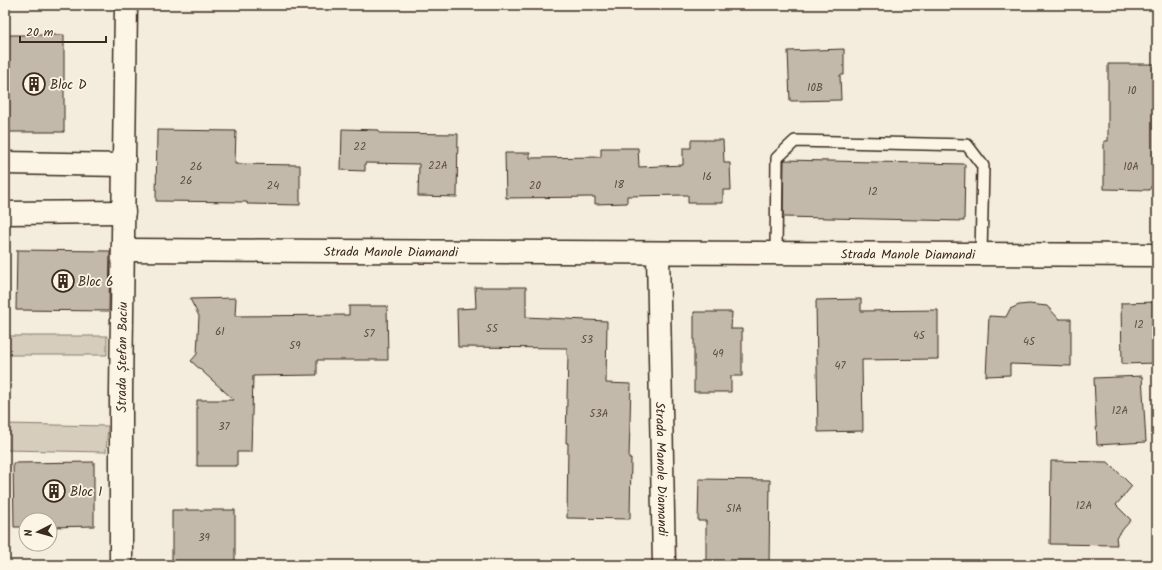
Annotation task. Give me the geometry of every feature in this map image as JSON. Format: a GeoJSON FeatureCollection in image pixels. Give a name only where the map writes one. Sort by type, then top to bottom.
{"type":"FeatureCollection","features":[{"type":"Feature","properties":{"kind":"street","name":"Strada Ștefan Baciu"},"geometry":{"type":"LineString","coordinates":[[121,565],[124,212],[123,165],[126,5]]}},
{"type":"Feature","properties":{"kind":"street"},"geometry":{"type":"LineString","coordinates":[[5,163],[123,165]]}},
{"type":"Feature","properties":{"kind":"street"},"geometry":{"type":"LineString","coordinates":[[5,213],[124,212]]}},
{"type":"Feature","properties":{"kind":"street","name":"Strada Manole Diamandi"},"geometry":{"type":"LineString","coordinates":[[123,250],[1157,255]]}},
{"type":"Feature","properties":{"kind":"street","name":"Strada Manole Diamandi"},"geometry":{"type":"LineString","coordinates":[[658,253],[664,565]]}},
{"type":"Feature","properties":{"kind":"lane"},"geometry":{"type":"LineString","coordinates":[[776,253],[778,158],[796,141],[967,145],[982,166],[981,254]]}},
{"type":"Feature","properties":{"kind":"shaded area"},"geometry":{"type":"Polygon","coordinates":[[[5,336],[107,336],[107,355],[5,355],[5,336]]]}},
{"type":"Feature","properties":{"kind":"shaded area"},"geometry":{"type":"Polygon","coordinates":[[[5,424],[108,426],[106,452],[5,450],[5,424]]]}},
{"type":"Feature","properties":{"kind":"building","name":"Bloc D"},"geometry":{"type":"Polygon","coordinates":[[[5,35],[64,35],[64,132],[5,132],[5,35]]]}},
{"type":"Feature","properties":{"kind":"building"},"geometry":{"type":"Polygon","coordinates":[[[844,49],[844,75],[840,75],[841,100],[790,101],[788,51],[844,49]]]}},
{"type":"Feature","properties":{"kind":"building"},"geometry":{"type":"Polygon","coordinates":[[[1108,64],[1157,64],[1157,178],[1149,190],[1104,189],[1104,141],[1108,141],[1108,64]]]}},
{"type":"Feature","properties":{"kind":"building"},"geometry":{"type":"Polygon","coordinates":[[[342,129],[379,130],[379,133],[458,134],[457,197],[418,196],[419,164],[365,163],[365,171],[341,170],[342,129]]]}},
{"type":"Feature","properties":{"kind":"building"},"geometry":{"type":"Polygon","coordinates":[[[157,130],[236,131],[235,164],[300,165],[300,205],[247,204],[247,202],[156,201],[157,130]]]}},
{"type":"Feature","properties":{"kind":"building"},"geometry":{"type":"Polygon","coordinates":[[[691,140],[723,140],[724,163],[730,163],[731,190],[723,190],[723,203],[688,203],[688,195],[627,196],[627,203],[595,204],[595,197],[506,198],[505,153],[530,153],[530,158],[601,157],[601,148],[638,148],[639,167],[683,165],[683,148],[691,148],[691,140]]]}},
{"type":"Feature","properties":{"kind":"building"},"geometry":{"type":"Polygon","coordinates":[[[785,160],[965,164],[964,221],[783,217],[785,160]]]}},
{"type":"Feature","properties":{"kind":"building","name":"Bloc 6"},"geometry":{"type":"Polygon","coordinates":[[[17,250],[110,251],[109,311],[16,310],[17,250]]]}},
{"type":"Feature","properties":{"kind":"building"},"geometry":{"type":"Polygon","coordinates":[[[475,287],[526,287],[526,317],[607,321],[606,383],[631,384],[629,459],[631,459],[630,519],[567,518],[567,348],[458,347],[457,309],[476,308],[475,287]]]}},
{"type":"Feature","properties":{"kind":"building"},"geometry":{"type":"Polygon","coordinates":[[[236,298],[235,316],[349,315],[349,306],[387,306],[388,360],[317,360],[317,375],[253,376],[251,452],[237,452],[237,466],[197,466],[197,400],[234,400],[191,361],[197,354],[199,316],[190,299],[236,298]]]}},
{"type":"Feature","properties":{"kind":"building"},"geometry":{"type":"Polygon","coordinates":[[[861,299],[861,311],[938,310],[938,359],[862,360],[863,431],[818,432],[816,300],[861,299]]]}},
{"type":"Feature","properties":{"kind":"building"},"geometry":{"type":"Polygon","coordinates":[[[1157,302],[1157,363],[1122,364],[1121,303],[1157,302]]]}},
{"type":"Feature","properties":{"kind":"building"},"geometry":{"type":"Polygon","coordinates":[[[1029,304],[1047,306],[1059,319],[1071,319],[1071,366],[1010,364],[1010,375],[986,376],[989,316],[1006,317],[1010,309],[1019,305],[1029,304]]]}},
{"type":"Feature","properties":{"kind":"building"},"geometry":{"type":"Polygon","coordinates":[[[694,312],[732,312],[731,329],[742,329],[742,376],[731,376],[731,392],[694,392],[694,312]]]}},
{"type":"Feature","properties":{"kind":"building"},"geometry":{"type":"Polygon","coordinates":[[[1142,376],[1146,442],[1097,445],[1094,378],[1142,376]]]}},
{"type":"Feature","properties":{"kind":"building"},"geometry":{"type":"Polygon","coordinates":[[[1051,461],[1108,462],[1132,486],[1116,505],[1131,520],[1116,537],[1117,545],[1050,544],[1051,461]]]}},
{"type":"Feature","properties":{"kind":"building","name":"Bloc 1"},"geometry":{"type":"Polygon","coordinates":[[[94,462],[94,526],[58,527],[58,512],[18,512],[18,527],[14,527],[13,463],[94,462]]]}},
{"type":"Feature","properties":{"kind":"building"},"geometry":{"type":"Polygon","coordinates":[[[699,479],[770,480],[769,565],[706,565],[706,521],[698,521],[699,479]]]}},
{"type":"Feature","properties":{"kind":"building"},"geometry":{"type":"Polygon","coordinates":[[[172,510],[235,510],[235,565],[172,565],[172,510]]]}},
{"type":"Feature","properties":{"kind":"place","name":"Bloc D"},"geometry":{"type":"Point","coordinates":[34,84]}},
{"type":"Feature","properties":{"kind":"place","name":"Bloc 6"},"geometry":{"type":"Point","coordinates":[63,281]}},
{"type":"Feature","properties":{"kind":"place","name":"Bloc 1"},"geometry":{"type":"Point","coordinates":[54,491]}}]}
